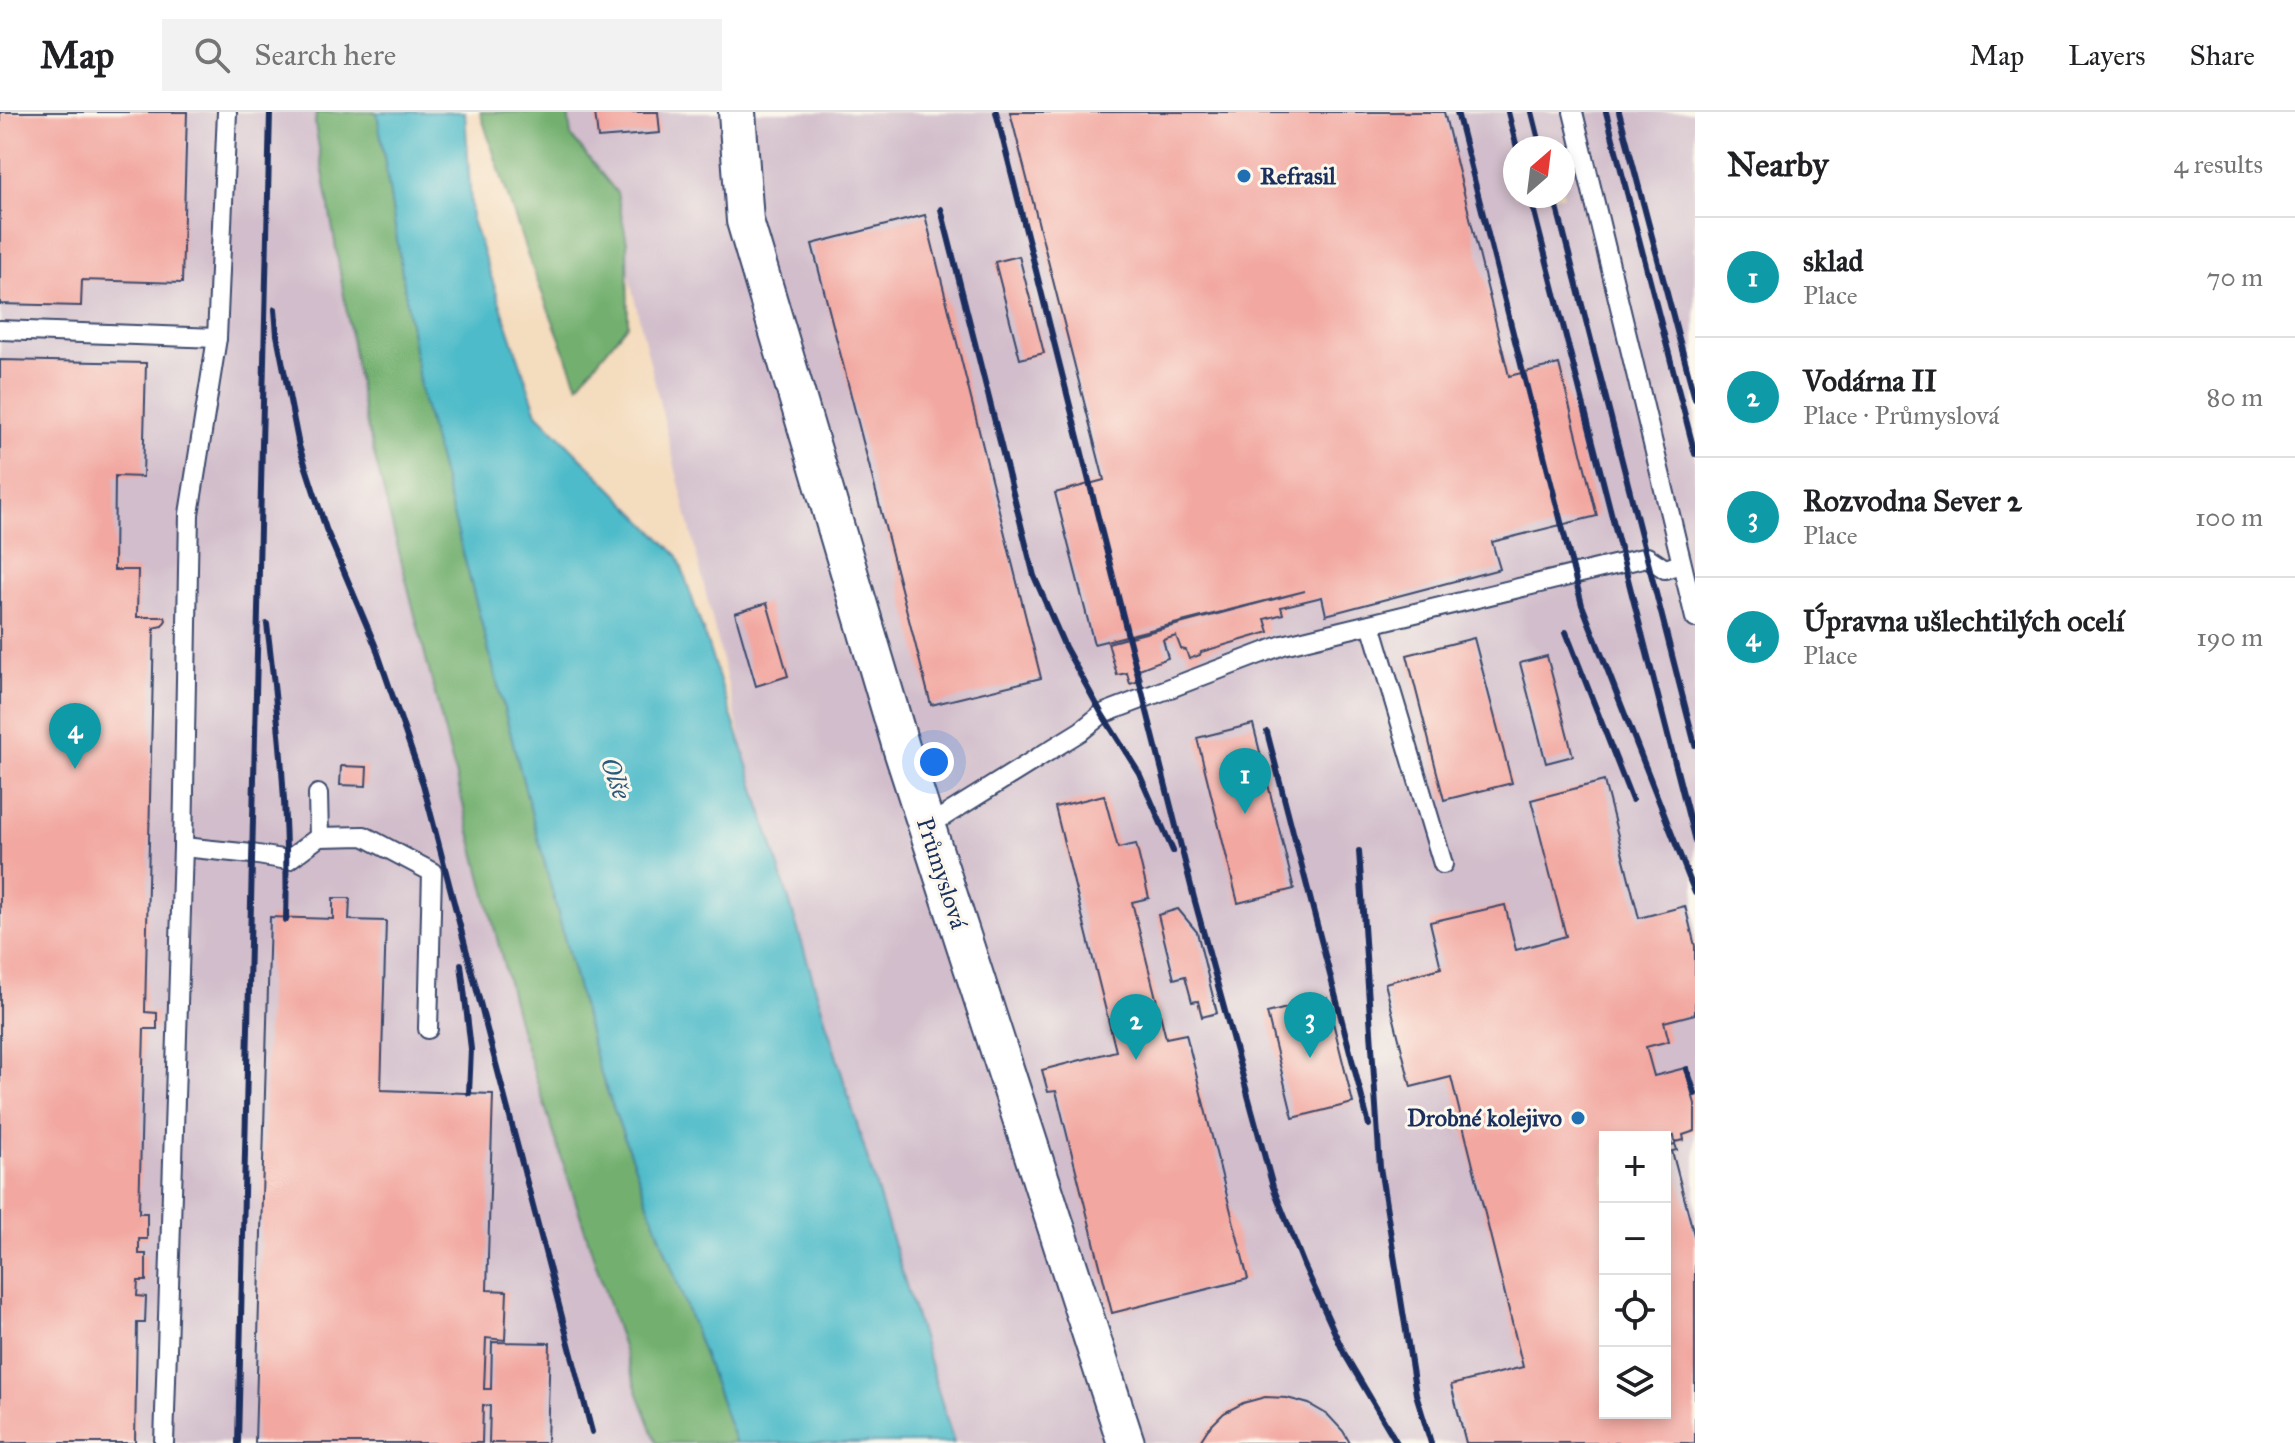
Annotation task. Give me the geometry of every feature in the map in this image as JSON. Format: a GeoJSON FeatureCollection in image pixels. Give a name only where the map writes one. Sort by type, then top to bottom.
{"type":"FeatureCollection","features":[{"type":"Feature","properties":{"kind":"street","name":"Průmyslová"},"geometry":{"type":"LineString","coordinates":[[737,112],[745,221],[896,732],[1126,1443]]}},
{"type":"Feature","properties":{"kind":"lane"},"geometry":{"type":"LineString","coordinates":[[164,1443],[183,847],[189,514],[217,338],[227,112]]}},
{"type":"Feature","properties":{"kind":"lane"},"geometry":{"type":"LineString","coordinates":[[1573,112],[1695,618]]}},
{"type":"Feature","properties":{"kind":"lane"},"geometry":{"type":"LineString","coordinates":[[0,330],[217,338]]}},
{"type":"Feature","properties":{"kind":"lane"},"geometry":{"type":"LineString","coordinates":[[928,826],[1081,731],[1102,714],[1283,645],[1647,557],[1665,569],[1681,564]]}},
{"type":"Feature","properties":{"kind":"lane"},"geometry":{"type":"LineString","coordinates":[[1371,624],[1443,864]]}},
{"type":"Feature","properties":{"kind":"lane"},"geometry":{"type":"LineString","coordinates":[[318,794],[319,837]]}},
{"type":"Feature","properties":{"kind":"lane"},"geometry":{"type":"LineString","coordinates":[[183,847],[288,860],[319,837],[364,836],[432,872],[428,1029]]}},
{"type":"Feature","properties":{"kind":"shaded area"},"geometry":{"type":"Polygon","coordinates":[[[0,112],[316,112],[315,124],[364,414],[520,1029],[637,1391],[657,1443],[0,1443],[0,112]]]}},
{"type":"Feature","properties":{"kind":"shaded area"},"geometry":{"type":"Polygon","coordinates":[[[568,112],[1695,112],[1695,1443],[954,1443],[746,759],[628,272],[627,242],[617,193],[571,136],[568,112]]]}},
{"type":"Feature","properties":{"kind":"green space"},"geometry":{"type":"Polygon","coordinates":[[[316,112],[377,112],[421,393],[598,1066],[736,1443],[657,1443],[637,1391],[520,1029],[364,414],[315,124],[316,112]]]}},
{"type":"Feature","properties":{"kind":"green space"},"geometry":{"type":"Polygon","coordinates":[[[480,112],[568,112],[571,136],[617,193],[627,242],[628,324],[578,385],[528,257],[480,112]]]}},
{"type":"Feature","properties":{"kind":"water","name":"Olše"},"geometry":{"type":"Polygon","coordinates":[[[377,112],[465,112],[472,220],[537,413],[678,556],[746,759],[954,1443],[736,1443],[598,1066],[421,393],[377,112]]]}},
{"type":"Feature","properties":{"kind":"building"},"geometry":{"type":"Polygon","coordinates":[[[0,112],[187,112],[182,283],[82,280],[81,306],[0,304],[0,112]]]}},
{"type":"Feature","properties":{"kind":"building"},"geometry":{"type":"Polygon","coordinates":[[[595,112],[658,112],[660,133],[598,138],[595,112]]]}},
{"type":"Feature","properties":{"kind":"building"},"geometry":{"type":"Polygon","coordinates":[[[1010,112],[1444,112],[1509,376],[1559,364],[1597,516],[1492,542],[1500,569],[1326,615],[1322,597],[1281,607],[1283,614],[1265,619],[1269,632],[1201,652],[1189,659],[1176,636],[1163,640],[1168,658],[1139,669],[1142,680],[1130,684],[1127,673],[1117,675],[1108,643],[1305,591],[1094,644],[1055,493],[1104,480],[1010,112]]]}},
{"type":"Feature","properties":{"kind":"building"},"geometry":{"type":"Polygon","coordinates":[[[925,215],[1041,678],[931,705],[812,244],[925,215]]]}},
{"type":"Feature","properties":{"kind":"building"},"geometry":{"type":"Polygon","coordinates":[[[1019,256],[1044,353],[1020,359],[995,262],[1019,256]]]}},
{"type":"Feature","properties":{"kind":"building"},"geometry":{"type":"Polygon","coordinates":[[[0,360],[146,363],[143,477],[115,476],[114,570],[138,570],[137,617],[165,617],[166,620],[162,626],[154,628],[145,1012],[157,1013],[157,1029],[144,1029],[139,1213],[147,1213],[147,1239],[139,1239],[139,1254],[146,1254],[146,1281],[138,1281],[137,1296],[146,1297],[145,1323],[137,1323],[135,1443],[0,1443],[0,360]]]}},
{"type":"Feature","properties":{"kind":"building"},"geometry":{"type":"Polygon","coordinates":[[[767,603],[788,676],[756,686],[735,613],[767,603]]]}},
{"type":"Feature","properties":{"kind":"building"},"geometry":{"type":"Polygon","coordinates":[[[1474,638],[1512,783],[1444,800],[1407,655],[1474,638]]]}},
{"type":"Feature","properties":{"kind":"building"},"geometry":{"type":"Polygon","coordinates":[[[1547,656],[1573,756],[1546,763],[1520,663],[1547,656]]]}},
{"type":"Feature","properties":{"kind":"building"},"geometry":{"type":"Polygon","coordinates":[[[1253,724],[1294,889],[1238,903],[1197,738],[1253,724]]]}},
{"type":"Feature","properties":{"kind":"building"},"geometry":{"type":"Polygon","coordinates":[[[341,766],[367,767],[366,786],[340,785],[341,766]]]}},
{"type":"Feature","properties":{"kind":"building","name":"Drobné kolejivo"},"geometry":{"type":"Polygon","coordinates":[[[1604,781],[1639,918],[1685,906],[1695,946],[1695,1014],[1664,1022],[1669,1041],[1646,1047],[1654,1076],[1685,1068],[1695,1104],[1695,1131],[1683,1135],[1684,1140],[1675,1142],[1671,1131],[1599,1131],[1599,1419],[1671,1419],[1671,1145],[1675,1144],[1677,1150],[1672,1151],[1695,1239],[1695,1443],[1466,1443],[1451,1385],[1523,1367],[1451,1077],[1411,1087],[1385,983],[1441,968],[1430,922],[1505,905],[1516,950],[1566,936],[1531,800],[1604,781]]]}},
{"type":"Feature","properties":{"kind":"building"},"geometry":{"type":"Polygon","coordinates":[[[1104,795],[1118,848],[1136,844],[1149,898],[1132,902],[1166,1038],[1186,1034],[1248,1279],[1112,1313],[1056,1091],[1048,1092],[1042,1070],[1116,1051],[1055,807],[1104,795]]]}},
{"type":"Feature","properties":{"kind":"building"},"geometry":{"type":"Polygon","coordinates":[[[333,898],[350,898],[349,920],[386,921],[381,1090],[493,1094],[487,1290],[507,1291],[505,1340],[486,1338],[484,1389],[491,1389],[492,1342],[550,1343],[547,1443],[489,1443],[490,1406],[483,1405],[482,1443],[255,1443],[270,917],[333,919],[333,898]]]}},
{"type":"Feature","properties":{"kind":"building"},"geometry":{"type":"Polygon","coordinates":[[[1178,909],[1197,932],[1217,1013],[1202,1017],[1198,1001],[1192,1002],[1185,976],[1174,979],[1158,915],[1178,909]]]}},
{"type":"Feature","properties":{"kind":"building"},"geometry":{"type":"Polygon","coordinates":[[[1327,998],[1353,1103],[1293,1118],[1267,1013],[1327,998]]]}},
{"type":"Feature","properties":{"kind":"building"},"geometry":{"type":"Polygon","coordinates":[[[1265,1397],[1287,1398],[1309,1404],[1328,1415],[1350,1443],[1199,1443],[1224,1413],[1243,1403],[1265,1397]]]}},
{"type":"Feature","properties":{"kind":"railway"},"geometry":{"type":"LineString","coordinates":[[238,1443],[270,112]]}},
{"type":"Feature","properties":{"kind":"railway"},"geometry":{"type":"LineString","coordinates":[[996,112],[1194,898],[1273,1187],[1344,1353],[1397,1443]]}},
{"type":"Feature","properties":{"kind":"railway"},"geometry":{"type":"LineString","coordinates":[[1457,112],[1582,605],[1695,893]]}},
{"type":"Feature","properties":{"kind":"railway"},"geometry":{"type":"LineString","coordinates":[[1508,112],[1514,136]]}},
{"type":"Feature","properties":{"kind":"railway"},"geometry":{"type":"LineString","coordinates":[[1532,112],[1538,136]]}},
{"type":"Feature","properties":{"kind":"railway"},"geometry":{"type":"LineString","coordinates":[[1606,112],[1695,454]]}},
{"type":"Feature","properties":{"kind":"railway"},"geometry":{"type":"LineString","coordinates":[[1619,112],[1695,399]]}},
{"type":"Feature","properties":{"kind":"railway"},"geometry":{"type":"LineString","coordinates":[[1533,208],[1695,841]]}},
{"type":"Feature","properties":{"kind":"railway"},"geometry":{"type":"LineString","coordinates":[[1557,208],[1695,745]]}},
{"type":"Feature","properties":{"kind":"railway"},"geometry":{"type":"LineString","coordinates":[[941,209],[1034,576],[1065,647],[1139,773],[1173,851]]}},
{"type":"Feature","properties":{"kind":"railway"},"geometry":{"type":"LineString","coordinates":[[275,309],[277,335],[299,446],[326,529],[375,645],[423,784],[592,1432]]}},
{"type":"Feature","properties":{"kind":"railway"},"geometry":{"type":"LineString","coordinates":[[267,624],[282,772],[286,920]]}},
{"type":"Feature","properties":{"kind":"railway"},"geometry":{"type":"LineString","coordinates":[[1566,632],[1632,800]]}},
{"type":"Feature","properties":{"kind":"railway"},"geometry":{"type":"LineString","coordinates":[[1267,732],[1369,1125]]}},
{"type":"Feature","properties":{"kind":"railway"},"geometry":{"type":"LineString","coordinates":[[1359,851],[1380,1167],[1416,1394],[1431,1443]]}},
{"type":"Feature","properties":{"kind":"railway"},"geometry":{"type":"LineString","coordinates":[[461,964],[471,1049],[469,1093]]}},
{"type":"Feature","properties":{"kind":"railway"},"geometry":{"type":"LineString","coordinates":[[1687,1069],[1695,1094]]}},
{"type":"Feature","properties":{"kind":"place","name":"Refrasil"},"geometry":{"type":"Point","coordinates":[1244,176]}},
{"type":"Feature","properties":{"kind":"place","name":"Úpravna ušlechtilých ocelí"},"geometry":{"type":"Point","coordinates":[75,769]}},
{"type":"Feature","properties":{"kind":"place","name":"sklad"},"geometry":{"type":"Point","coordinates":[1245,814]}},
{"type":"Feature","properties":{"kind":"place","name":"Rozvodna Sever 2"},"geometry":{"type":"Point","coordinates":[1310,1058]}},
{"type":"Feature","properties":{"kind":"place","name":"Vodárna II"},"geometry":{"type":"Point","coordinates":[1136,1060]}},
{"type":"Feature","properties":{"kind":"place","name":"Drobné kolejivo"},"geometry":{"type":"Point","coordinates":[1578,1118]}}]}
